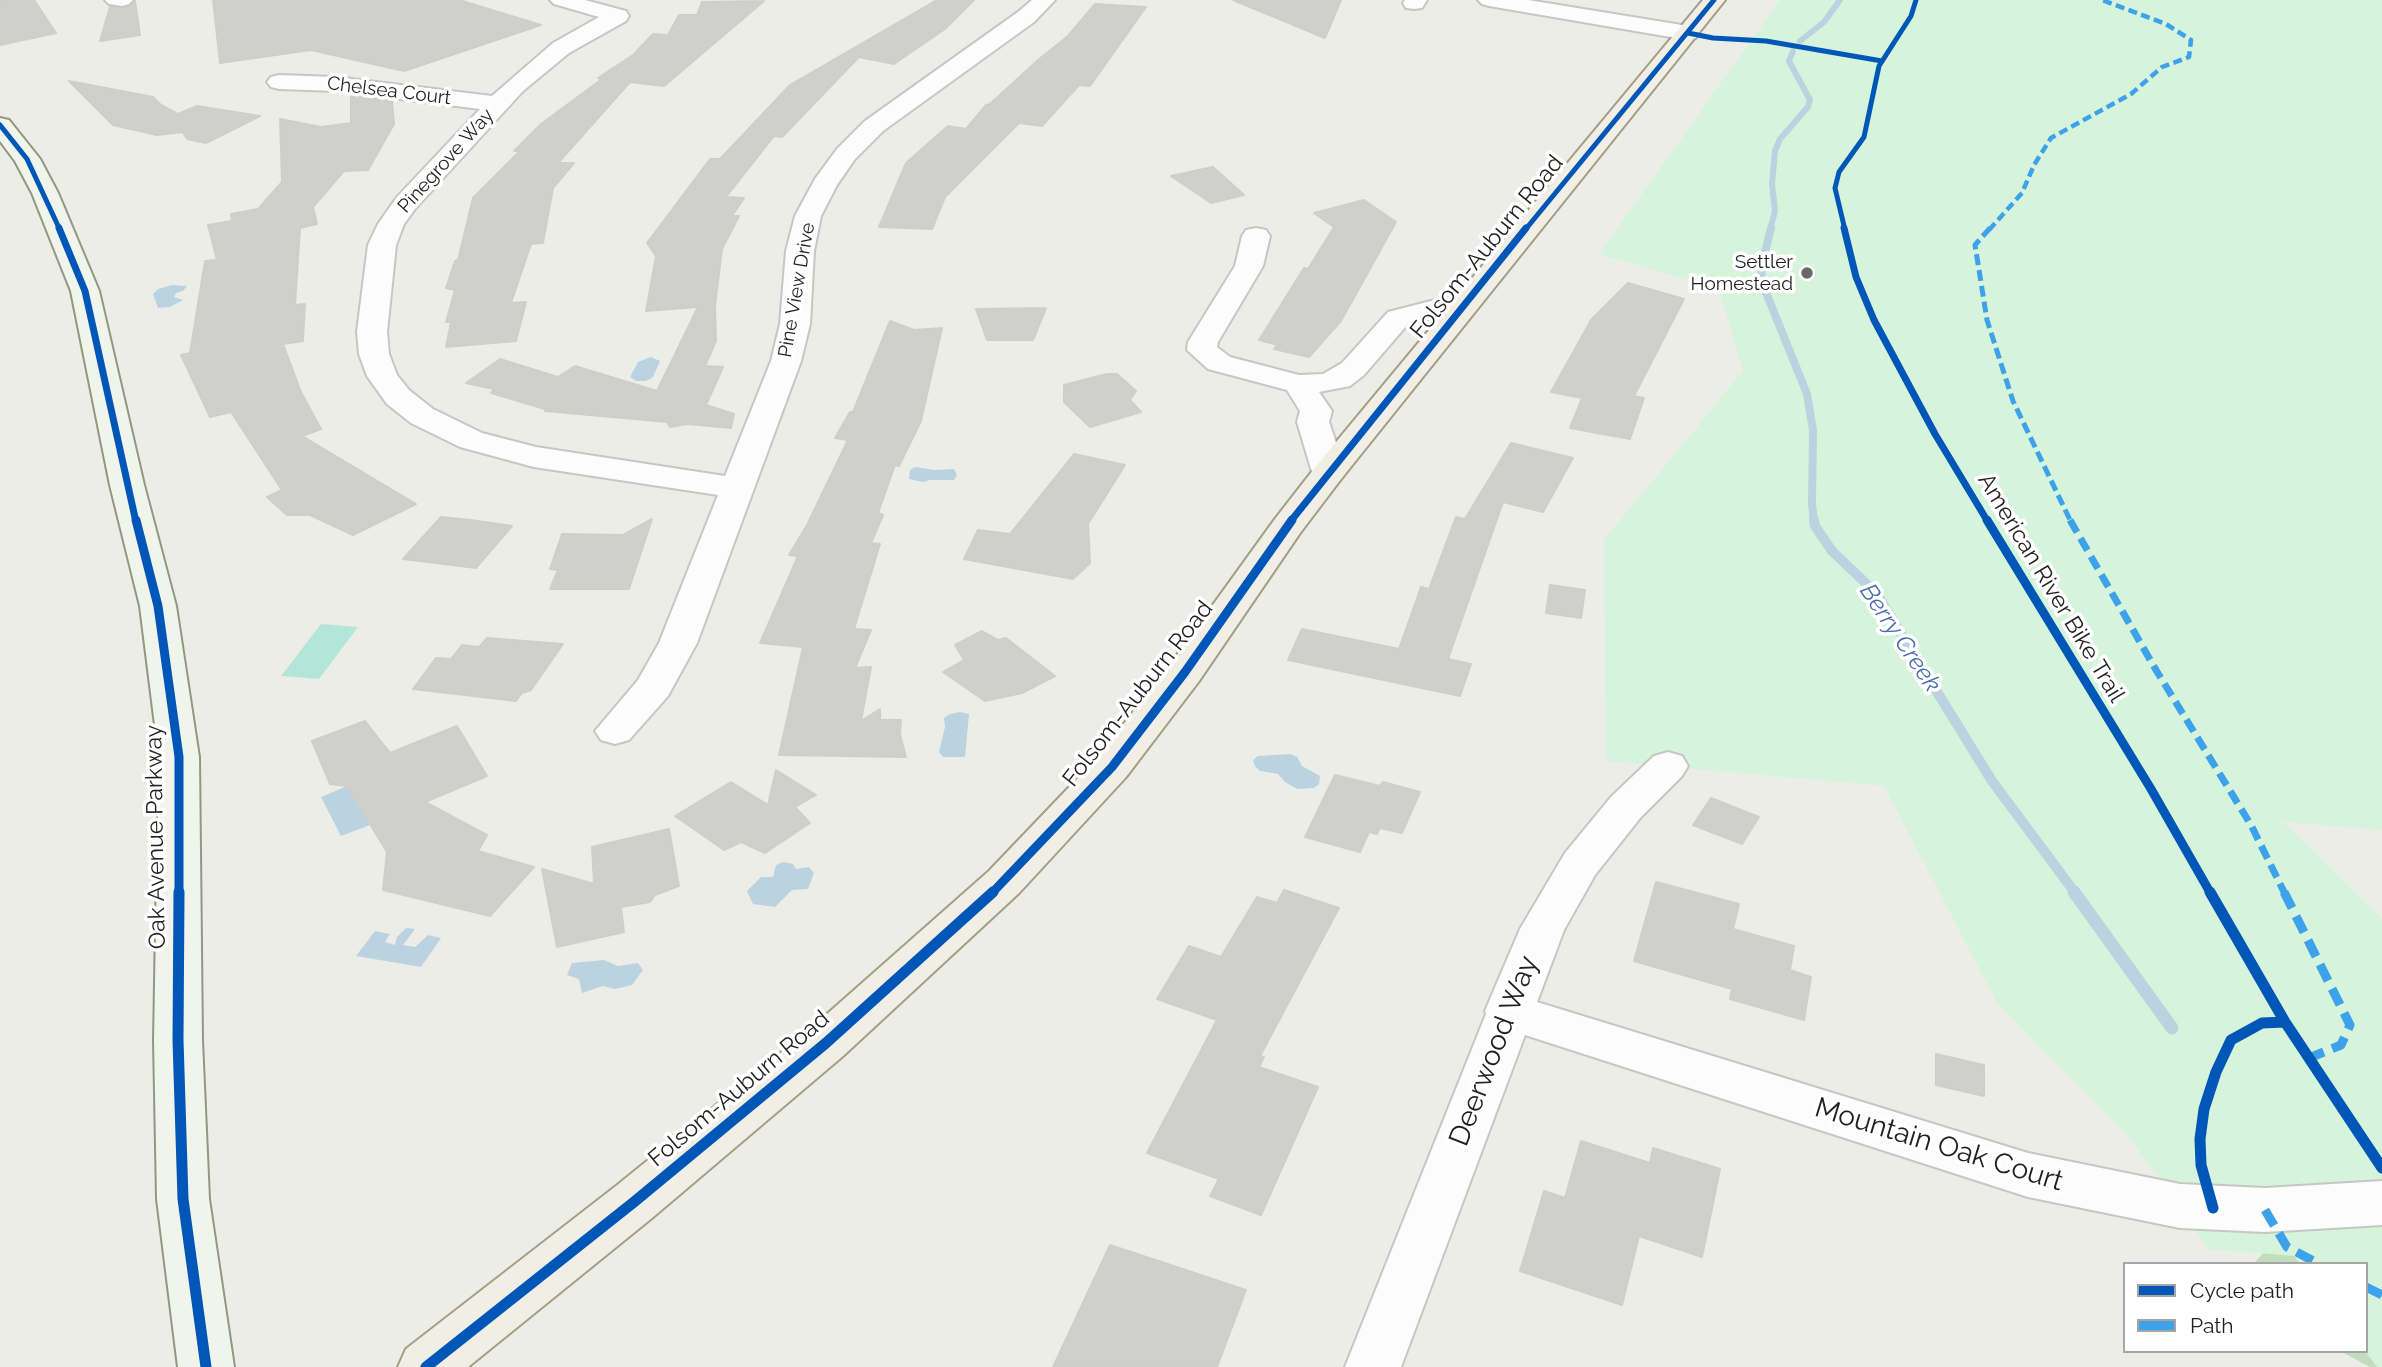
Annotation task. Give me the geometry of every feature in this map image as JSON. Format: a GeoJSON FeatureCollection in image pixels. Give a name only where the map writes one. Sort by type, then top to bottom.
{"type":"FeatureCollection","features":[{"type":"Feature","properties":{"kind":"main road","name":"Folsom-Auburn Road"},"geometry":{"type":"LineString","coordinates":[[426,1367],[634,1202],[826,1043],[1004,882],[1112,767],[1185,673],[1287,526],[1329,472],[1714,0]]}},
{"type":"Feature","properties":{"kind":"main road","name":"Oak Avenue Parkway"},"geometry":{"type":"LineString","coordinates":[[0,125],[27,159],[39,182],[65,237],[85,291],[127,485],[158,606],[179,757],[178,1040],[183,1199],[206,1367]]}},
{"type":"Feature","properties":{"kind":"street","name":"Pinegrove Way"},"geometry":{"type":"LineString","coordinates":[[561,0],[618,16],[561,48],[532,70],[406,203],[391,224],[382,245],[372,332],[374,354],[382,376],[398,397],[422,416],[471,440],[534,457],[737,488]]}},
{"type":"Feature","properties":{"kind":"street","name":"Pine View Drive"},"geometry":{"type":"LineString","coordinates":[[615,731],[636,709],[668,665],[786,361],[795,324],[800,251],[808,216],[824,184],[846,154],[874,127],[1026,17],[1044,0]]}},
{"type":"Feature","properties":{"kind":"street"},"geometry":{"type":"LineString","coordinates":[[1489,0],[1688,33]]}},
{"type":"Feature","properties":{"kind":"street","name":"Chelsea Court"},"geometry":{"type":"LineString","coordinates":[[279,82],[335,84],[498,104]]}},
{"type":"Feature","properties":{"kind":"street"},"geometry":{"type":"LineString","coordinates":[[1256,236],[1249,266],[1203,342],[1202,350],[1219,363],[1298,384],[1325,383],[1339,379],[1353,369],[1398,318],[1466,301]]}},
{"type":"Feature","properties":{"kind":"street"},"geometry":{"type":"LineString","coordinates":[[1298,384],[1316,411],[1313,422],[1329,472]]}},
{"type":"Feature","properties":{"kind":"street","name":"Deerwood Way"},"geometry":{"type":"LineString","coordinates":[[1373,1367],[1508,1011],[1542,929],[1580,864],[1626,807],[1668,766]]}},
{"type":"Feature","properties":{"kind":"street","name":"Mountain Oak Court"},"geometry":{"type":"LineString","coordinates":[[1508,1011],[2028,1175],[2180,1206],[2265,1210],[2382,1203]]}},
{"type":"Feature","properties":{"kind":"green space"},"geometry":{"type":"Polygon","coordinates":[[[1780,0],[2382,0],[2382,830],[2283,822],[2382,919],[2382,1367],[2377,1367],[2366,1353],[2368,1262],[2298,1262],[2294,1256],[2208,1249],[2127,1135],[1997,1003],[1884,786],[1606,761],[1604,540],[1743,371],[1719,289],[1599,254],[1780,0]]]}},
{"type":"Feature","properties":{"kind":"green space"},"geometry":{"type":"Polygon","coordinates":[[[321,624],[358,627],[319,679],[281,676],[321,624]]]}},
{"type":"Feature","properties":{"kind":"green space"},"geometry":{"type":"Polygon","coordinates":[[[2279,1236],[2380,1240],[2382,1367],[2370,1367],[2344,1353],[2368,1353],[2368,1262],[2255,1262],[2279,1236]]]}},
{"type":"Feature","properties":{"kind":"water"},"geometry":{"type":"Polygon","coordinates":[[[172,285],[187,286],[174,297],[183,300],[170,307],[158,308],[153,294],[158,289],[172,285]]]}},
{"type":"Feature","properties":{"kind":"water"},"geometry":{"type":"Polygon","coordinates":[[[651,357],[660,361],[653,377],[646,381],[636,381],[630,377],[638,362],[651,357]]]}},
{"type":"Feature","properties":{"kind":"water"},"geometry":{"type":"Polygon","coordinates":[[[915,467],[954,469],[957,475],[954,480],[923,482],[909,479],[910,470],[915,467]]]}},
{"type":"Feature","properties":{"kind":"water"},"geometry":{"type":"Polygon","coordinates":[[[960,712],[969,714],[965,757],[943,757],[939,752],[945,727],[944,718],[960,712]]]}},
{"type":"Feature","properties":{"kind":"water"},"geometry":{"type":"Polygon","coordinates":[[[1291,754],[1297,757],[1302,766],[1320,776],[1319,784],[1314,788],[1297,789],[1278,774],[1260,771],[1253,760],[1258,756],[1291,754]]]}},
{"type":"Feature","properties":{"kind":"water"},"geometry":{"type":"Polygon","coordinates":[[[347,786],[370,825],[341,836],[321,797],[347,786]]]}},
{"type":"Feature","properties":{"kind":"water"},"geometry":{"type":"Polygon","coordinates":[[[783,862],[793,864],[796,869],[809,867],[814,873],[808,889],[792,890],[775,907],[753,904],[747,891],[761,877],[773,877],[776,865],[783,862]]]}},
{"type":"Feature","properties":{"kind":"water"},"geometry":{"type":"Polygon","coordinates":[[[406,928],[415,929],[403,945],[415,947],[428,935],[441,938],[421,967],[356,956],[375,931],[390,934],[385,942],[395,945],[397,937],[406,928]]]}},
{"type":"Feature","properties":{"kind":"water"},"geometry":{"type":"Polygon","coordinates":[[[604,960],[618,966],[638,963],[643,970],[632,985],[615,989],[603,986],[582,993],[579,979],[567,975],[572,963],[604,960]]]}},
{"type":"Feature","properties":{"kind":"building"},"geometry":{"type":"Polygon","coordinates":[[[0,0],[34,0],[56,33],[0,45],[0,0]]]}},
{"type":"Feature","properties":{"kind":"building"},"geometry":{"type":"Polygon","coordinates":[[[213,0],[459,0],[541,25],[404,71],[311,50],[220,63],[213,0]]]}},
{"type":"Feature","properties":{"kind":"building"},"geometry":{"type":"Polygon","coordinates":[[[937,0],[974,0],[945,29],[894,64],[859,57],[782,137],[774,136],[726,197],[744,198],[732,216],[739,216],[722,249],[715,306],[716,341],[705,366],[723,367],[706,405],[734,414],[731,428],[688,424],[670,427],[667,422],[545,411],[491,393],[494,389],[466,383],[500,359],[558,377],[575,366],[657,391],[698,307],[646,311],[656,256],[647,243],[710,159],[720,159],[790,85],[937,0]]]}},
{"type":"Feature","properties":{"kind":"building"},"geometry":{"type":"Polygon","coordinates":[[[1233,0],[1341,0],[1325,38],[1233,0]]]}},
{"type":"Feature","properties":{"kind":"building"},"geometry":{"type":"Polygon","coordinates":[[[135,1],[140,35],[100,41],[110,7],[123,9],[135,1]]]}},
{"type":"Feature","properties":{"kind":"building"},"geometry":{"type":"Polygon","coordinates":[[[764,1],[664,86],[630,82],[558,163],[574,163],[553,188],[543,243],[531,244],[511,303],[526,302],[516,341],[446,347],[451,322],[446,322],[455,290],[446,288],[455,261],[458,260],[473,198],[520,151],[514,151],[541,124],[602,79],[598,78],[633,55],[653,34],[668,35],[679,15],[697,15],[702,2],[764,1]]]}},
{"type":"Feature","properties":{"kind":"building"},"geometry":{"type":"Polygon","coordinates":[[[1095,4],[1146,7],[1090,86],[1079,85],[1042,126],[1019,123],[945,197],[932,229],[879,227],[906,163],[948,126],[966,129],[986,105],[1068,36],[1095,4]]]}},
{"type":"Feature","properties":{"kind":"building"},"geometry":{"type":"Polygon","coordinates":[[[69,81],[153,97],[178,114],[197,106],[260,116],[206,143],[187,139],[183,132],[157,135],[113,125],[69,81]]]}},
{"type":"Feature","properties":{"kind":"building"},"geometry":{"type":"Polygon","coordinates":[[[351,97],[392,101],[394,124],[368,170],[344,171],[313,207],[317,224],[300,228],[295,305],[305,304],[303,341],[283,344],[301,392],[321,429],[302,436],[416,504],[353,535],[310,515],[287,515],[267,497],[282,490],[231,412],[210,417],[181,355],[190,353],[205,261],[217,260],[208,225],[232,221],[231,214],[258,209],[282,182],[280,119],[321,127],[351,123],[351,97]]]}},
{"type":"Feature","properties":{"kind":"building"},"geometry":{"type":"Polygon","coordinates":[[[1213,167],[1244,195],[1211,203],[1171,176],[1213,167]]]}},
{"type":"Feature","properties":{"kind":"building"},"geometry":{"type":"Polygon","coordinates":[[[1364,200],[1396,222],[1341,321],[1309,357],[1274,349],[1278,345],[1259,340],[1304,268],[1308,269],[1334,227],[1314,213],[1364,200]]]}},
{"type":"Feature","properties":{"kind":"building"},"geometry":{"type":"Polygon","coordinates":[[[1628,283],[1684,299],[1634,396],[1644,398],[1630,439],[1570,428],[1582,398],[1551,392],[1591,320],[1628,283]]]}},
{"type":"Feature","properties":{"kind":"building"},"geometry":{"type":"Polygon","coordinates":[[[1046,308],[1033,340],[987,340],[976,309],[1046,308]]]}},
{"type":"Feature","properties":{"kind":"building"},"geometry":{"type":"Polygon","coordinates":[[[890,321],[914,330],[942,328],[921,421],[899,466],[895,465],[878,513],[883,515],[871,543],[880,544],[854,629],[871,630],[855,668],[871,667],[861,721],[880,709],[880,720],[901,720],[900,735],[906,757],[779,755],[803,647],[760,643],[798,556],[789,555],[807,525],[848,440],[835,438],[850,412],[853,412],[890,321]]]}},
{"type":"Feature","properties":{"kind":"building"},"geometry":{"type":"Polygon","coordinates":[[[1117,374],[1136,391],[1130,400],[1141,412],[1090,427],[1064,402],[1064,385],[1117,374]]]}},
{"type":"Feature","properties":{"kind":"building"},"geometry":{"type":"Polygon","coordinates":[[[1511,443],[1573,458],[1543,512],[1503,502],[1448,659],[1471,664],[1460,696],[1288,660],[1302,629],[1399,649],[1421,587],[1429,589],[1456,517],[1465,519],[1511,443]]]}},
{"type":"Feature","properties":{"kind":"building"},"geometry":{"type":"Polygon","coordinates":[[[1074,454],[1125,465],[1088,524],[1090,563],[1073,579],[964,559],[978,530],[1010,534],[1074,454]]]}},
{"type":"Feature","properties":{"kind":"building"},"geometry":{"type":"Polygon","coordinates":[[[441,517],[512,526],[476,568],[403,559],[441,517]]]}},
{"type":"Feature","properties":{"kind":"building"},"geometry":{"type":"Polygon","coordinates":[[[652,519],[629,589],[550,589],[558,570],[550,569],[562,534],[623,535],[652,519]]]}},
{"type":"Feature","properties":{"kind":"building"},"geometry":{"type":"Polygon","coordinates":[[[1550,585],[1585,590],[1581,618],[1546,613],[1550,585]]]}},
{"type":"Feature","properties":{"kind":"building"},"geometry":{"type":"Polygon","coordinates":[[[982,631],[998,640],[1006,638],[1055,676],[1022,693],[985,701],[943,672],[964,660],[955,645],[982,631]]]}},
{"type":"Feature","properties":{"kind":"building"},"geometry":{"type":"Polygon","coordinates":[[[487,638],[563,644],[531,690],[522,693],[516,701],[413,689],[436,658],[451,659],[462,645],[479,647],[487,638]]]}},
{"type":"Feature","properties":{"kind":"building"},"geometry":{"type":"Polygon","coordinates":[[[365,721],[390,753],[457,726],[487,776],[425,802],[487,835],[478,851],[534,867],[490,916],[383,890],[387,852],[347,786],[330,784],[312,741],[365,721]]]}},
{"type":"Feature","properties":{"kind":"building"},"geometry":{"type":"Polygon","coordinates":[[[776,770],[816,795],[795,807],[810,823],[765,853],[741,842],[724,850],[675,816],[731,782],[768,805],[776,770]]]}},
{"type":"Feature","properties":{"kind":"building"},"geometry":{"type":"Polygon","coordinates":[[[1335,775],[1380,786],[1383,782],[1420,792],[1402,833],[1380,828],[1377,834],[1369,832],[1360,852],[1305,837],[1335,775]]]}},
{"type":"Feature","properties":{"kind":"building"},"geometry":{"type":"Polygon","coordinates":[[[1711,798],[1759,817],[1742,844],[1693,825],[1711,798]]]}},
{"type":"Feature","properties":{"kind":"building"},"geometry":{"type":"Polygon","coordinates":[[[669,829],[679,886],[655,895],[650,902],[621,907],[624,932],[557,947],[542,869],[594,884],[592,847],[669,829]]]}},
{"type":"Feature","properties":{"kind":"building"},"geometry":{"type":"Polygon","coordinates":[[[1656,882],[1739,904],[1733,929],[1794,946],[1790,970],[1811,977],[1804,1020],[1730,999],[1732,989],[1634,961],[1656,882]]]}},
{"type":"Feature","properties":{"kind":"building"},"geometry":{"type":"Polygon","coordinates":[[[1284,890],[1339,908],[1260,1056],[1264,1057],[1259,1067],[1318,1087],[1261,1215],[1210,1196],[1219,1179],[1147,1153],[1217,1020],[1157,999],[1189,946],[1221,957],[1257,897],[1277,903],[1284,890]]]}},
{"type":"Feature","properties":{"kind":"building"},"geometry":{"type":"Polygon","coordinates":[[[1936,1054],[1984,1065],[1984,1096],[1936,1085],[1936,1054]]]}},
{"type":"Feature","properties":{"kind":"building"},"geometry":{"type":"Polygon","coordinates":[[[1581,1141],[1650,1163],[1653,1148],[1720,1169],[1702,1257],[1639,1236],[1622,1305],[1520,1271],[1544,1191],[1565,1198],[1581,1141]]]}},
{"type":"Feature","properties":{"kind":"building"},"geometry":{"type":"Polygon","coordinates":[[[1110,1245],[1246,1290],[1217,1367],[1053,1367],[1110,1245]]]}},
{"type":"Feature","properties":{"kind":"waterway","name":"Berry Creek"},"geometry":{"type":"LineString","coordinates":[[1800,41],[1824,22],[1840,0]]}},
{"type":"Feature","properties":{"kind":"waterway","name":"Berry Creek"},"geometry":{"type":"LineString","coordinates":[[1770,230],[1775,211],[1772,184],[1775,151],[1780,139],[1808,107],[1810,100],[1789,61],[1793,51]]}},
{"type":"Feature","properties":{"kind":"waterway","name":"Berry Creek"},"geometry":{"type":"LineString","coordinates":[[1771,228],[1761,269],[1763,285],[1807,394],[1813,430],[1814,522]]}},
{"type":"Feature","properties":{"kind":"waterway","name":"Berry Creek"},"geometry":{"type":"LineString","coordinates":[[1814,520],[1815,526],[1832,551],[1876,593],[1992,781],[2076,894]]}},
{"type":"Feature","properties":{"kind":"waterway","name":"Berry Creek"},"geometry":{"type":"LineString","coordinates":[[2074,892],[2172,1028]]}},
{"type":"Feature","properties":{"kind":"marked path"},"geometry":{"type":"LineString","coordinates":[[2102,0],[2166,24],[2191,40],[2189,57],[2162,67],[2131,94],[2051,138],[2034,165],[2022,193],[1975,245],[1987,320],[2013,401],[2067,514],[2156,670],[2251,825],[2350,1025],[2341,1045],[2309,1058]]}},
{"type":"Feature","properties":{"kind":"marked path"},"geometry":{"type":"LineString","coordinates":[[2265,1210],[2287,1247],[2315,1262]]}},
{"type":"Feature","properties":{"kind":"marked path"},"geometry":{"type":"LineString","coordinates":[[2368,1288],[2382,1295]]}},
{"type":"Feature","properties":{"kind":"cycle path"},"geometry":{"type":"LineString","coordinates":[[426,1367],[634,1202],[826,1043],[1004,882],[1112,767],[1185,672],[1287,526],[1329,472],[1714,0]]}},
{"type":"Feature","properties":{"kind":"cycle path","name":"American River Bike Trail"},"geometry":{"type":"LineString","coordinates":[[1916,0],[1911,16],[1879,66],[1864,137],[1839,172],[1835,188],[1856,277],[1874,320],[1935,434],[2151,789],[2285,1022],[2382,1168]]}},
{"type":"Feature","properties":{"kind":"cycle path"},"geometry":{"type":"LineString","coordinates":[[1688,33],[1713,38],[1766,41],[1882,61]]}},
{"type":"Feature","properties":{"kind":"cycle path"},"geometry":{"type":"LineString","coordinates":[[0,125],[27,159],[45,193],[85,291],[127,485],[158,606],[179,757],[178,1040],[183,1199],[206,1367]]}},
{"type":"Feature","properties":{"kind":"cycle path"},"geometry":{"type":"LineString","coordinates":[[2213,1208],[2201,1165],[2200,1139],[2204,1109],[2216,1072],[2231,1040],[2262,1023],[2285,1022]]}},
{"type":"Feature","properties":{"kind":"place","name":"Settler Homestead"},"geometry":{"type":"Point","coordinates":[1807,273]}}]}
